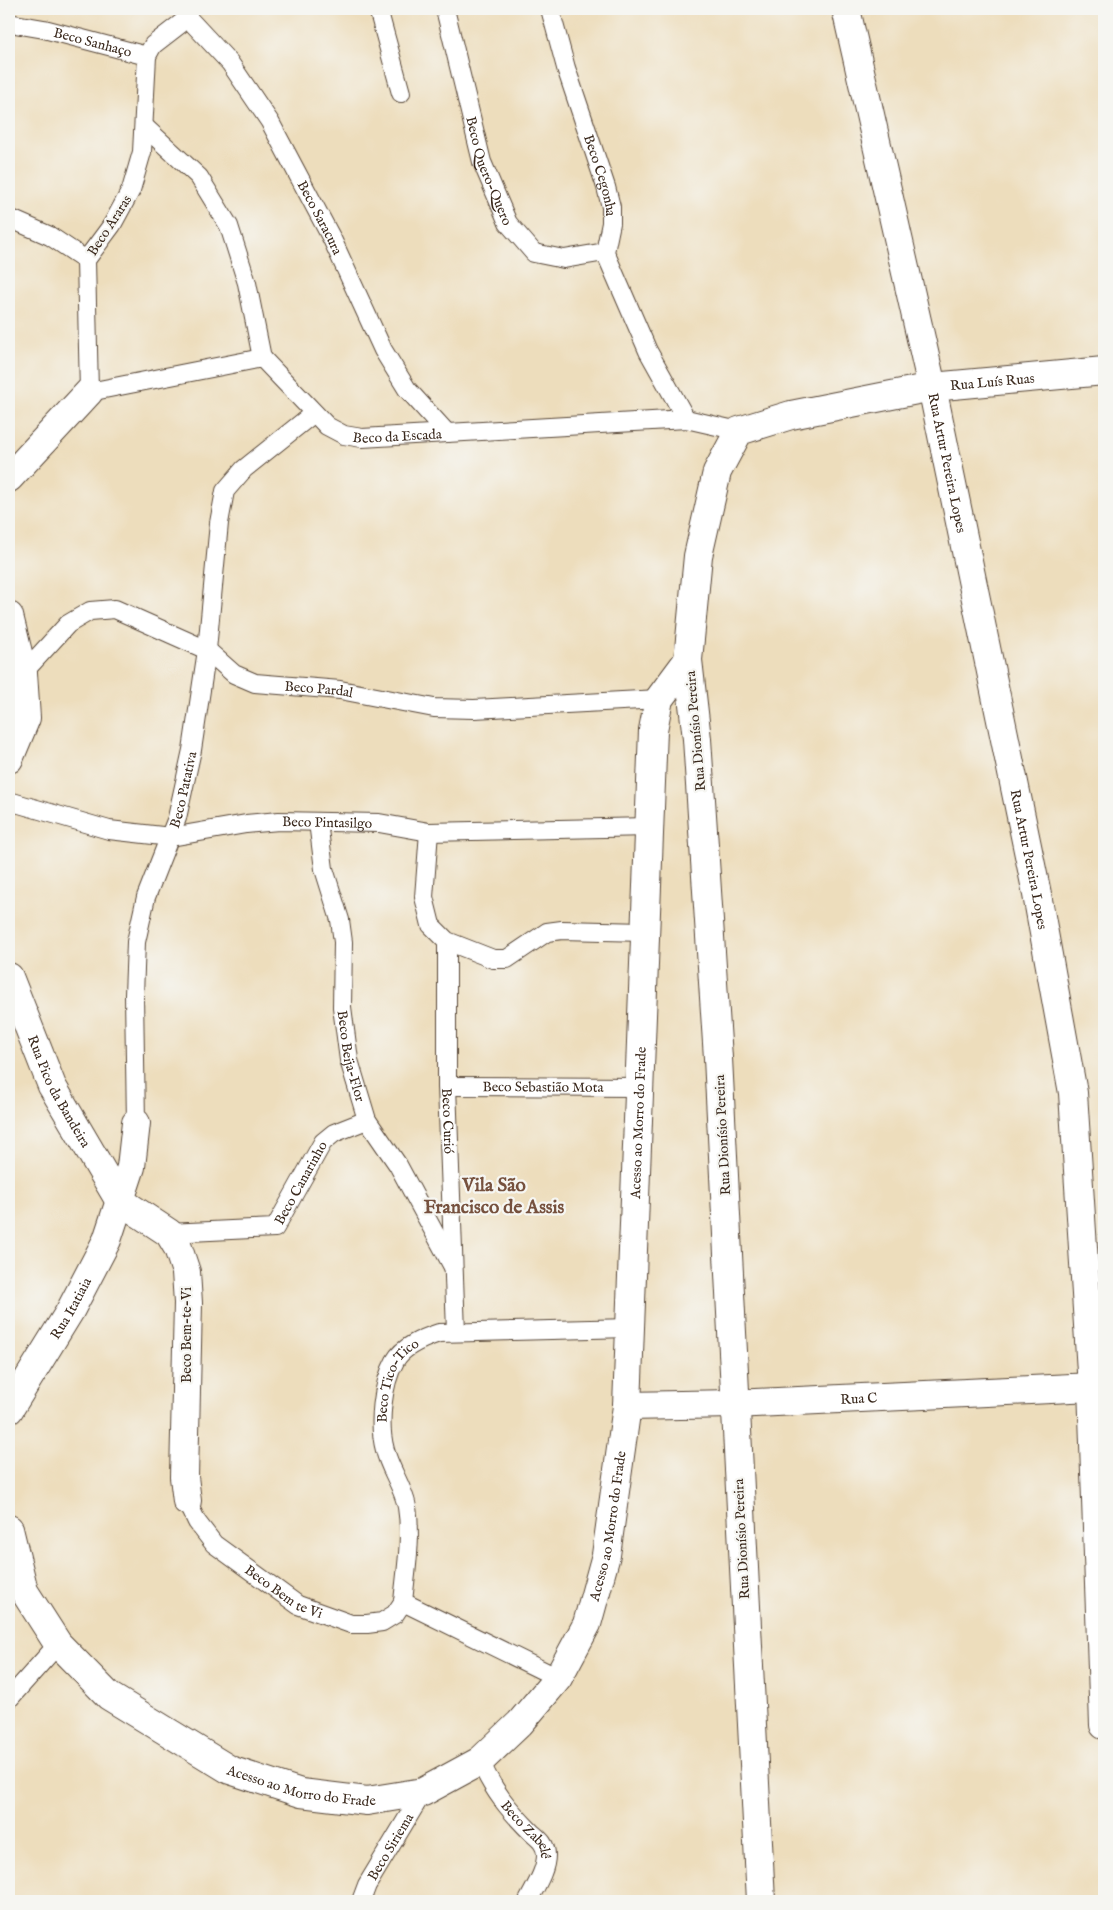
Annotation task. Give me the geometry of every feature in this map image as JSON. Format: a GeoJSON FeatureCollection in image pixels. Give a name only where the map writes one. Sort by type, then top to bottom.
{"type":"FeatureCollection","features":[{"type":"Feature","properties":{"kind":"street","name":"Rua Artur Pereira Lopes"},"geometry":{"type":"LineString","coordinates":[[846,9],[932,387],[1036,889],[1073,1093],[1092,1387],[1104,1725]]}},
{"type":"Feature","properties":{"kind":"street","name":"Rua Luís Ruas"},"geometry":{"type":"LineString","coordinates":[[739,431],[791,415],[932,387],[1104,371]]}},
{"type":"Feature","properties":{"kind":"street"},"geometry":{"type":"LineString","coordinates":[[9,478],[89,392]]}},
{"type":"Feature","properties":{"kind":"street","name":"Rua Dionísio Pereira"},"geometry":{"type":"LineString","coordinates":[[739,431],[717,472],[698,556],[688,660],[697,738],[718,1058],[734,1404],[761,1901]]}},
{"type":"Feature","properties":{"kind":"street"},"geometry":{"type":"LineString","coordinates":[[9,616],[23,673],[26,718],[9,759]]}},
{"type":"Feature","properties":{"kind":"street","name":"Acesso ao Morro do Frade"},"geometry":{"type":"LineString","coordinates":[[9,1529],[24,1591],[58,1644],[109,1696],[230,1770],[301,1793],[367,1801],[423,1792],[480,1761],[520,1723],[558,1678],[587,1624],[606,1556],[627,1406],[653,730],[659,699],[688,660]]}},
{"type":"Feature","properties":{"kind":"street","name":"Rua Pico da Bandeira"},"geometry":{"type":"LineString","coordinates":[[9,977],[52,1086],[119,1200]]}},
{"type":"Feature","properties":{"kind":"street","name":"Beco Patativa"},"geometry":{"type":"LineString","coordinates":[[119,1200],[131,1167],[136,1123]]}},
{"type":"Feature","properties":{"kind":"street","name":"Beco Bem-te-Vi"},"geometry":{"type":"LineString","coordinates":[[119,1200],[169,1233],[178,1248],[186,1272],[184,1478],[187,1501]]}},
{"type":"Feature","properties":{"kind":"street","name":"Rua Itatiaia"},"geometry":{"type":"LineString","coordinates":[[9,1410],[70,1311],[107,1240],[119,1200]]}},
{"type":"Feature","properties":{"kind":"street","name":"Rua C"},"geometry":{"type":"LineString","coordinates":[[627,1406],[734,1404],[1092,1387]]}},
{"type":"Feature","properties":{"kind":"lane"},"geometry":{"type":"LineString","coordinates":[[378,9],[401,93]]}},
{"type":"Feature","properties":{"kind":"lane","name":"Beco Quero-Quero"},"geometry":{"type":"LineString","coordinates":[[445,9],[482,162],[508,223],[534,254],[564,259],[605,252]]}},
{"type":"Feature","properties":{"kind":"lane","name":"Beco Cegonha"},"geometry":{"type":"LineString","coordinates":[[550,9],[609,197],[611,223],[605,252]]}},
{"type":"Feature","properties":{"kind":"lane"},"geometry":{"type":"LineString","coordinates":[[147,56],[153,44],[185,14]]}},
{"type":"Feature","properties":{"kind":"lane","name":"Beco Saracura"},"geometry":{"type":"LineString","coordinates":[[185,14],[230,63],[270,122],[332,239],[383,350],[407,389],[447,433]]}},
{"type":"Feature","properties":{"kind":"lane","name":"Beco Sanhaço"},"geometry":{"type":"LineString","coordinates":[[9,23],[44,29],[147,56]]}},
{"type":"Feature","properties":{"kind":"lane","name":"Beco Araras"},"geometry":{"type":"LineString","coordinates":[[89,392],[86,260],[112,225],[131,190],[142,152],[147,56]]}},
{"type":"Feature","properties":{"kind":"lane"},"geometry":{"type":"LineString","coordinates":[[89,392],[262,358],[247,282],[229,226],[199,177],[144,126]]}},
{"type":"Feature","properties":{"kind":"lane"},"geometry":{"type":"LineString","coordinates":[[9,218],[50,236],[86,260]]}},
{"type":"Feature","properties":{"kind":"lane"},"geometry":{"type":"LineString","coordinates":[[605,252],[648,351],[686,419]]}},
{"type":"Feature","properties":{"kind":"lane","name":"Beco da Escada"},"geometry":{"type":"LineString","coordinates":[[262,358],[327,426],[344,435],[362,438],[686,419],[739,431]]}},
{"type":"Feature","properties":{"kind":"lane","name":"Beco Patativa"},"geometry":{"type":"LineString","coordinates":[[136,1123],[134,995],[136,942],[146,897],[178,818],[192,750],[207,650],[219,523],[225,491],[244,469],[314,413]]}},
{"type":"Feature","properties":{"kind":"lane","name":"Beco Pardal"},"geometry":{"type":"LineString","coordinates":[[23,673],[68,624],[90,611],[115,609],[207,650],[234,674],[255,683],[340,690],[434,708],[474,710],[659,699]]}},
{"type":"Feature","properties":{"kind":"lane","name":"Beco Pintasilgo"},"geometry":{"type":"LineString","coordinates":[[9,801],[109,830],[171,837],[246,824],[280,821],[379,823],[429,832],[649,827]]}},
{"type":"Feature","properties":{"kind":"lane","name":"Beco Beija-Flor"},"geometry":{"type":"LineString","coordinates":[[318,822],[324,870],[335,897],[342,935],[342,1007],[349,1060],[367,1120],[398,1166],[453,1267]]}},
{"type":"Feature","properties":{"kind":"lane"},"geometry":{"type":"LineString","coordinates":[[429,832],[424,897],[432,925],[447,941],[493,959],[507,959],[547,932],[562,930],[645,932]]}},
{"type":"Feature","properties":{"kind":"lane","name":"Beco Curió"},"geometry":{"type":"LineString","coordinates":[[447,941],[447,1086],[456,1332]]}},
{"type":"Feature","properties":{"kind":"lane","name":"Beco Sebastião Mota"},"geometry":{"type":"LineString","coordinates":[[447,1086],[639,1088]]}},
{"type":"Feature","properties":{"kind":"lane","name":"Beco Canarinho"},"geometry":{"type":"LineString","coordinates":[[169,1233],[274,1228],[323,1142],[334,1133],[367,1120]]}},
{"type":"Feature","properties":{"kind":"lane","name":"Beco Tico-Tico"},"geometry":{"type":"LineString","coordinates":[[404,1602],[408,1529],[407,1507],[401,1487],[385,1451],[383,1414],[385,1394],[395,1360],[409,1346],[426,1337],[456,1332],[630,1328]]}},
{"type":"Feature","properties":{"kind":"lane","name":"Beco Bem te Vi"},"geometry":{"type":"LineString","coordinates":[[187,1501],[197,1522],[214,1544],[298,1605],[351,1624],[367,1624],[382,1622],[395,1614],[404,1602]]}},
{"type":"Feature","properties":{"kind":"lane"},"geometry":{"type":"LineString","coordinates":[[404,1602],[558,1678]]}},
{"type":"Feature","properties":{"kind":"lane"},"geometry":{"type":"LineString","coordinates":[[9,1699],[58,1644]]}},
{"type":"Feature","properties":{"kind":"lane","name":"Beco Zabelê"},"geometry":{"type":"LineString","coordinates":[[480,1761],[493,1789],[508,1809],[543,1844],[546,1853],[545,1866],[528,1901]]}},
{"type":"Feature","properties":{"kind":"lane","name":"Beco Siriema"},"geometry":{"type":"LineString","coordinates":[[361,1901],[367,1885],[423,1792]]}},
{"type":"Feature","properties":{"kind":"district","name":"Vila São Francisco de Assis"},"geometry":{"type":"Point","coordinates":[494,1195]}}]}
